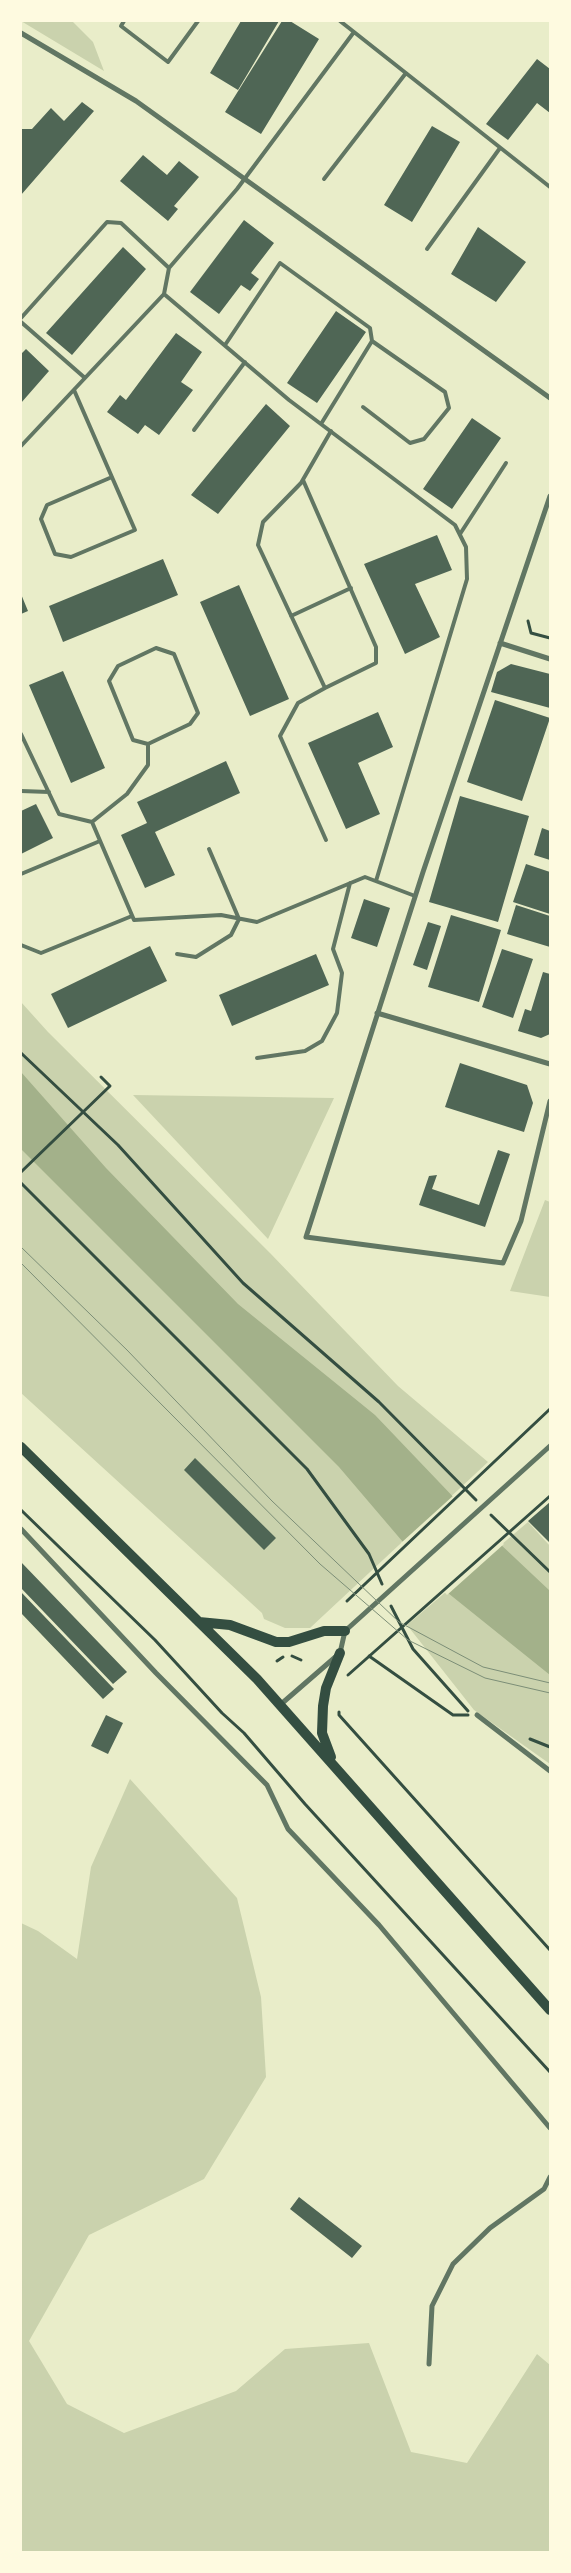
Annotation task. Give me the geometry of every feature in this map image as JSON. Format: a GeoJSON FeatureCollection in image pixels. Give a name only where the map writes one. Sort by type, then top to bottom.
{"type":"FeatureCollection","features":[{"type":"Feature","properties":{"kind":"main road"},"geometry":{"type":"LineString","coordinates":[[21,1447],[199,1622],[280,1705],[550,2010]]}},
{"type":"Feature","properties":{"kind":"main road"},"geometry":{"type":"LineString","coordinates":[[199,1622],[230,1625],[276,1642],[289,1642],[324,1631],[346,1630]]}},
{"type":"Feature","properties":{"kind":"main road"},"geometry":{"type":"LineString","coordinates":[[333,1763],[322,1732],[323,1706],[326,1688],[340,1653]]}},
{"type":"Feature","properties":{"kind":"street"},"geometry":{"type":"LineString","coordinates":[[21,32],[136,101],[550,398]]}},
{"type":"Feature","properties":{"kind":"street"},"geometry":{"type":"LineString","coordinates":[[550,496],[415,896],[306,1237],[503,1263],[521,1221],[550,1101]]}},
{"type":"Feature","properties":{"kind":"street"},"geometry":{"type":"LineString","coordinates":[[500,643],[550,659]]}},
{"type":"Feature","properties":{"kind":"street"},"geometry":{"type":"LineString","coordinates":[[377,1013],[550,1064]]}},
{"type":"Feature","properties":{"kind":"street"},"geometry":{"type":"LineString","coordinates":[[280,1705],[340,1653],[346,1630],[550,1446]]}},
{"type":"Feature","properties":{"kind":"street"},"geometry":{"type":"LineString","coordinates":[[21,1529],[156,1673],[267,1785],[288,1829],[379,1925],[550,2128]]}},
{"type":"Feature","properties":{"kind":"street"},"geometry":{"type":"LineString","coordinates":[[477,1715],[550,1771]]}},
{"type":"Feature","properties":{"kind":"street"},"geometry":{"type":"LineString","coordinates":[[429,2364],[432,2306],[453,2264],[490,2228],[544,2189],[550,2177]]}},
{"type":"Feature","properties":{"kind":"lane"},"geometry":{"type":"LineString","coordinates":[[124,21],[121,26],[168,62],[198,21]]}},
{"type":"Feature","properties":{"kind":"lane"},"geometry":{"type":"LineString","coordinates":[[340,21],[550,186]]}},
{"type":"Feature","properties":{"kind":"lane"},"geometry":{"type":"LineString","coordinates":[[21,446],[164,294],[169,268],[244,178],[354,32]]}},
{"type":"Feature","properties":{"kind":"lane"},"geometry":{"type":"LineString","coordinates":[[324,179],[406,73]]}},
{"type":"Feature","properties":{"kind":"lane"},"geometry":{"type":"LineString","coordinates":[[427,249],[500,148]]}},
{"type":"Feature","properties":{"kind":"lane"},"geometry":{"type":"LineString","coordinates":[[21,318],[107,222],[121,223],[169,268]]}},
{"type":"Feature","properties":{"kind":"lane"},"geometry":{"type":"LineString","coordinates":[[225,345],[280,263],[370,328],[372,341],[321,424]]}},
{"type":"Feature","properties":{"kind":"lane"},"geometry":{"type":"LineString","coordinates":[[164,294],[331,432],[455,526],[466,547],[467,579],[376,881]]}},
{"type":"Feature","properties":{"kind":"lane"},"geometry":{"type":"LineString","coordinates":[[21,322],[85,378]]}},
{"type":"Feature","properties":{"kind":"lane"},"geometry":{"type":"LineString","coordinates":[[363,407],[410,443],[424,439],[449,408],[445,392],[372,341]]}},
{"type":"Feature","properties":{"kind":"lane"},"geometry":{"type":"LineString","coordinates":[[194,430],[245,362]]}},
{"type":"Feature","properties":{"kind":"lane"},"geometry":{"type":"LineString","coordinates":[[74,390],[112,477],[135,530],[71,557],[55,554],[41,519],[47,506],[112,477]]}},
{"type":"Feature","properties":{"kind":"lane"},"geometry":{"type":"LineString","coordinates":[[325,688],[258,545],[263,522],[303,480],[331,432]]}},
{"type":"Feature","properties":{"kind":"lane"},"geometry":{"type":"LineString","coordinates":[[460,534],[506,464]]}},
{"type":"Feature","properties":{"kind":"lane"},"geometry":{"type":"LineString","coordinates":[[303,480],[376,647],[376,664],[298,703],[280,736],[326,840]]}},
{"type":"Feature","properties":{"kind":"lane"},"geometry":{"type":"LineString","coordinates":[[291,616],[351,588]]}},
{"type":"Feature","properties":{"kind":"lane"},"geometry":{"type":"LineString","coordinates":[[156,648],[174,654],[198,713],[190,724],[148,744],[133,740],[109,682],[118,666],[156,648]]}},
{"type":"Feature","properties":{"kind":"lane"},"geometry":{"type":"LineString","coordinates":[[21,734],[60,814],[92,822]]}},
{"type":"Feature","properties":{"kind":"lane"},"geometry":{"type":"LineString","coordinates":[[92,822],[127,794],[148,765],[148,744]]}},
{"type":"Feature","properties":{"kind":"lane"},"geometry":{"type":"LineString","coordinates":[[21,791],[49,792]]}},
{"type":"Feature","properties":{"kind":"lane"},"geometry":{"type":"LineString","coordinates":[[92,822],[134,920],[221,916],[257,922],[365,877],[415,896]]}},
{"type":"Feature","properties":{"kind":"lane"},"geometry":{"type":"LineString","coordinates":[[21,874],[100,841]]}},
{"type":"Feature","properties":{"kind":"lane"},"geometry":{"type":"LineString","coordinates":[[177,954],[196,957],[231,935],[239,919],[209,849]]}},
{"type":"Feature","properties":{"kind":"lane"},"geometry":{"type":"LineString","coordinates":[[257,1058],[305,1051],[322,1041],[338,1013],[342,973],[333,949],[350,883]]}},
{"type":"Feature","properties":{"kind":"lane"},"geometry":{"type":"LineString","coordinates":[[21,945],[41,953],[132,916]]}},
{"type":"Feature","properties":{"kind":"path"},"geometry":{"type":"LineString","coordinates":[[528,621],[531,632],[550,638]]}},
{"type":"Feature","properties":{"kind":"path"},"geometry":{"type":"LineString","coordinates":[[21,1053],[118,1145],[243,1283],[379,1402],[482,1506]]}},
{"type":"Feature","properties":{"kind":"path"},"geometry":{"type":"LineString","coordinates":[[21,1172],[110,1086],[101,1077]]}},
{"type":"Feature","properties":{"kind":"path"},"geometry":{"type":"LineString","coordinates":[[21,1183],[306,1470],[369,1554],[383,1586]]}},
{"type":"Feature","properties":{"kind":"path"},"geometry":{"type":"LineString","coordinates":[[347,1601],[550,1409]]}},
{"type":"Feature","properties":{"kind":"path"},"geometry":{"type":"LineString","coordinates":[[345,1682],[348,1674],[550,1496]]}},
{"type":"Feature","properties":{"kind":"path"},"geometry":{"type":"LineString","coordinates":[[21,1510],[155,1640],[222,1713],[244,1733],[325,1826],[550,2072]]}},
{"type":"Feature","properties":{"kind":"path"},"geometry":{"type":"LineString","coordinates":[[489,1512],[550,1572]]}},
{"type":"Feature","properties":{"kind":"path"},"geometry":{"type":"LineString","coordinates":[[369,1656],[453,1715],[471,1714],[413,1649],[390,1602]]}},
{"type":"Feature","properties":{"kind":"path"},"geometry":{"type":"LineString","coordinates":[[339,1706],[339,1715],[550,1950]]}},
{"type":"Feature","properties":{"kind":"path"},"geometry":{"type":"LineString","coordinates":[[522,1735],[550,1747]]}},
{"type":"Feature","properties":{"kind":"shaded area"},"geometry":{"type":"Polygon","coordinates":[[[21,21],[72,21],[93,42],[104,71],[21,21]]]}},
{"type":"Feature","properties":{"kind":"shaded area"},"geometry":{"type":"Polygon","coordinates":[[[21,1002],[48,1032],[270,1253],[398,1386],[488,1462],[310,1628],[285,1628],[264,1619],[262,1613],[21,1393],[21,1002]]]}},
{"type":"Feature","properties":{"kind":"shaded area"},"geometry":{"type":"Polygon","coordinates":[[[21,1072],[106,1168],[238,1304],[375,1415],[481,1526],[550,1591],[550,1675],[443,1589],[339,1467],[21,1149],[21,1072]]]}},
{"type":"Feature","properties":{"kind":"shaded area"},"geometry":{"type":"Polygon","coordinates":[[[133,1095],[334,1098],[268,1239],[133,1095]]]}},
{"type":"Feature","properties":{"kind":"shaded area"},"geometry":{"type":"Polygon","coordinates":[[[545,1200],[550,1202],[550,1297],[510,1291],[545,1200]]]}},
{"type":"Feature","properties":{"kind":"shaded area"},"geometry":{"type":"Polygon","coordinates":[[[528,1522],[550,1546],[550,1764],[474,1710],[407,1625],[528,1522]]]}},
{"type":"Feature","properties":{"kind":"shaded area"},"geometry":{"type":"Polygon","coordinates":[[[130,1779],[237,1898],[261,1997],[266,2077],[204,2179],[89,2235],[29,2341],[67,2404],[124,2433],[236,2391],[285,2349],[369,2343],[411,2452],[467,2463],[537,2354],[550,2365],[550,2552],[21,2552],[21,1923],[38,1931],[77,1959],[91,1867],[130,1779]]]}},
{"type":"Feature","properties":{"kind":"pier"},"geometry":{"type":"Polygon","coordinates":[[[454,1495],[504,1544],[447,1595],[401,1543],[454,1495]]]}},
{"type":"Feature","properties":{"kind":"building"},"geometry":{"type":"Polygon","coordinates":[[[241,21],[279,21],[238,90],[210,73],[241,21]]]}},
{"type":"Feature","properties":{"kind":"building"},"geometry":{"type":"Polygon","coordinates":[[[282,21],[290,21],[319,39],[261,134],[225,112],[282,21]]]}},
{"type":"Feature","properties":{"kind":"building"},"geometry":{"type":"Polygon","coordinates":[[[537,59],[550,69],[550,113],[537,103],[508,140],[486,124],[537,59]]]}},
{"type":"Feature","properties":{"kind":"building"},"geometry":{"type":"Polygon","coordinates":[[[82,102],[94,111],[21,195],[21,129],[32,129],[51,108],[64,121],[82,102]]]}},
{"type":"Feature","properties":{"kind":"building"},"geometry":{"type":"Polygon","coordinates":[[[432,126],[460,142],[412,222],[384,205],[432,126]]]}},
{"type":"Feature","properties":{"kind":"building"},"geometry":{"type":"Polygon","coordinates":[[[143,155],[167,175],[179,161],[199,177],[174,206],[178,209],[168,221],[120,181],[143,155]]]}},
{"type":"Feature","properties":{"kind":"building"},"geometry":{"type":"Polygon","coordinates":[[[244,220],[274,243],[251,273],[259,279],[250,291],[241,285],[219,314],[190,292],[244,220]]]}},
{"type":"Feature","properties":{"kind":"building"},"geometry":{"type":"Polygon","coordinates":[[[478,227],[526,262],[496,302],[451,274],[478,227]]]}},
{"type":"Feature","properties":{"kind":"building"},"geometry":{"type":"Polygon","coordinates":[[[123,247],[146,269],[72,355],[46,333],[123,247]]]}},
{"type":"Feature","properties":{"kind":"building"},"geometry":{"type":"Polygon","coordinates":[[[336,311],[366,332],[317,403],[287,383],[336,311]]]}},
{"type":"Feature","properties":{"kind":"building"},"geometry":{"type":"Polygon","coordinates":[[[176,333],[202,352],[181,382],[193,390],[159,435],[145,425],[138,434],[107,412],[120,395],[126,400],[176,333]]]}},
{"type":"Feature","properties":{"kind":"building"},"geometry":{"type":"Polygon","coordinates":[[[26,349],[49,371],[21,403],[21,354],[26,349]]]}},
{"type":"Feature","properties":{"kind":"building"},"geometry":{"type":"Polygon","coordinates":[[[266,404],[290,426],[218,514],[191,495],[266,404]]]}},
{"type":"Feature","properties":{"kind":"building"},"geometry":{"type":"Polygon","coordinates":[[[472,418],[501,438],[452,509],[423,489],[472,418]]]}},
{"type":"Feature","properties":{"kind":"building"},"geometry":{"type":"Polygon","coordinates":[[[437,535],[452,570],[415,584],[440,637],[405,654],[364,564],[437,535]]]}},
{"type":"Feature","properties":{"kind":"building"},"geometry":{"type":"Polygon","coordinates":[[[163,559],[178,595],[63,642],[49,606],[163,559]]]}},
{"type":"Feature","properties":{"kind":"building"},"geometry":{"type":"Polygon","coordinates":[[[239,585],[289,699],[250,716],[200,602],[239,585]]]}},
{"type":"Feature","properties":{"kind":"building"},"geometry":{"type":"Polygon","coordinates":[[[21,594],[28,611],[21,614],[21,594]]]}},
{"type":"Feature","properties":{"kind":"building"},"geometry":{"type":"Polygon","coordinates":[[[511,664],[550,674],[550,708],[491,692],[497,672],[511,664]]]}},
{"type":"Feature","properties":{"kind":"building"},"geometry":{"type":"Polygon","coordinates":[[[63,671],[105,768],[71,783],[29,685],[63,671]]]}},
{"type":"Feature","properties":{"kind":"building"},"geometry":{"type":"Polygon","coordinates":[[[495,700],[550,718],[522,801],[467,782],[495,700]]]}},
{"type":"Feature","properties":{"kind":"building"},"geometry":{"type":"Polygon","coordinates":[[[378,712],[393,747],[358,763],[380,814],[346,829],[308,743],[378,712]]]}},
{"type":"Feature","properties":{"kind":"building"},"geometry":{"type":"Polygon","coordinates":[[[226,761],[240,793],[155,832],[175,875],[145,888],[121,835],[147,823],[137,802],[226,761]]]}},
{"type":"Feature","properties":{"kind":"building"},"geometry":{"type":"Polygon","coordinates":[[[460,796],[529,816],[498,922],[429,902],[460,796]]]}},
{"type":"Feature","properties":{"kind":"building"},"geometry":{"type":"Polygon","coordinates":[[[36,804],[53,838],[21,854],[21,811],[36,804]]]}},
{"type":"Feature","properties":{"kind":"building"},"geometry":{"type":"Polygon","coordinates":[[[542,828],[550,831],[550,860],[534,855],[542,828]]]}},
{"type":"Feature","properties":{"kind":"building"},"geometry":{"type":"Polygon","coordinates":[[[526,864],[550,872],[550,914],[513,902],[526,864]]]}},
{"type":"Feature","properties":{"kind":"building"},"geometry":{"type":"Polygon","coordinates":[[[364,899],[390,908],[377,947],[351,938],[364,899]]]}},
{"type":"Feature","properties":{"kind":"building"},"geometry":{"type":"Polygon","coordinates":[[[516,905],[550,916],[550,947],[507,934],[516,905]]]}},
{"type":"Feature","properties":{"kind":"building"},"geometry":{"type":"Polygon","coordinates":[[[451,915],[501,930],[479,1002],[428,987],[451,915]]]}},
{"type":"Feature","properties":{"kind":"building"},"geometry":{"type":"Polygon","coordinates":[[[428,922],[441,926],[427,970],[413,965],[428,922]]]}},
{"type":"Feature","properties":{"kind":"building"},"geometry":{"type":"Polygon","coordinates":[[[150,946],[167,981],[68,1028],[51,994],[150,946]]]}},
{"type":"Feature","properties":{"kind":"building"},"geometry":{"type":"Polygon","coordinates":[[[502,949],[533,959],[513,1018],[482,1007],[502,949]]]}},
{"type":"Feature","properties":{"kind":"building"},"geometry":{"type":"Polygon","coordinates":[[[316,954],[329,985],[232,1026],[219,995],[316,954]]]}},
{"type":"Feature","properties":{"kind":"building"},"geometry":{"type":"Polygon","coordinates":[[[543,972],[550,974],[550,1034],[541,1038],[518,1031],[525,1009],[531,1011],[543,972]]]}},
{"type":"Feature","properties":{"kind":"building"},"geometry":{"type":"Polygon","coordinates":[[[460,1063],[527,1085],[533,1103],[524,1132],[445,1107],[460,1063]]]}},
{"type":"Feature","properties":{"kind":"building"},"geometry":{"type":"Polygon","coordinates":[[[498,1150],[510,1154],[485,1227],[419,1205],[429,1176],[437,1175],[432,1189],[479,1205],[498,1150]]]}},
{"type":"Feature","properties":{"kind":"building"},"geometry":{"type":"Polygon","coordinates":[[[195,1458],[276,1538],[264,1550],[184,1470],[195,1458]]]}},
{"type":"Feature","properties":{"kind":"building"},"geometry":{"type":"Polygon","coordinates":[[[550,1502],[550,1543],[528,1521],[550,1502]]]}},
{"type":"Feature","properties":{"kind":"building"},"geometry":{"type":"Polygon","coordinates":[[[21,1562],[127,1672],[113,1684],[21,1588],[21,1562]]]}},
{"type":"Feature","properties":{"kind":"building"},"geometry":{"type":"Polygon","coordinates":[[[21,1592],[114,1689],[103,1699],[21,1613],[21,1592]]]}},
{"type":"Feature","properties":{"kind":"building"},"geometry":{"type":"Polygon","coordinates":[[[106,1715],[123,1723],[108,1754],[91,1746],[106,1715]]]}},
{"type":"Feature","properties":{"kind":"building"},"geometry":{"type":"Polygon","coordinates":[[[299,2197],[362,2246],[352,2258],[290,2209],[299,2197]]]}},
{"type":"Feature","properties":{"kind":"tram line"},"geometry":{"type":"LineString","coordinates":[[21,1247],[127,1350],[272,1501],[399,1622],[483,1667],[550,1683]]}},
{"type":"Feature","properties":{"kind":"tram line"},"geometry":{"type":"LineString","coordinates":[[21,1263],[320,1564],[408,1640],[485,1678],[550,1693]]}}]}
